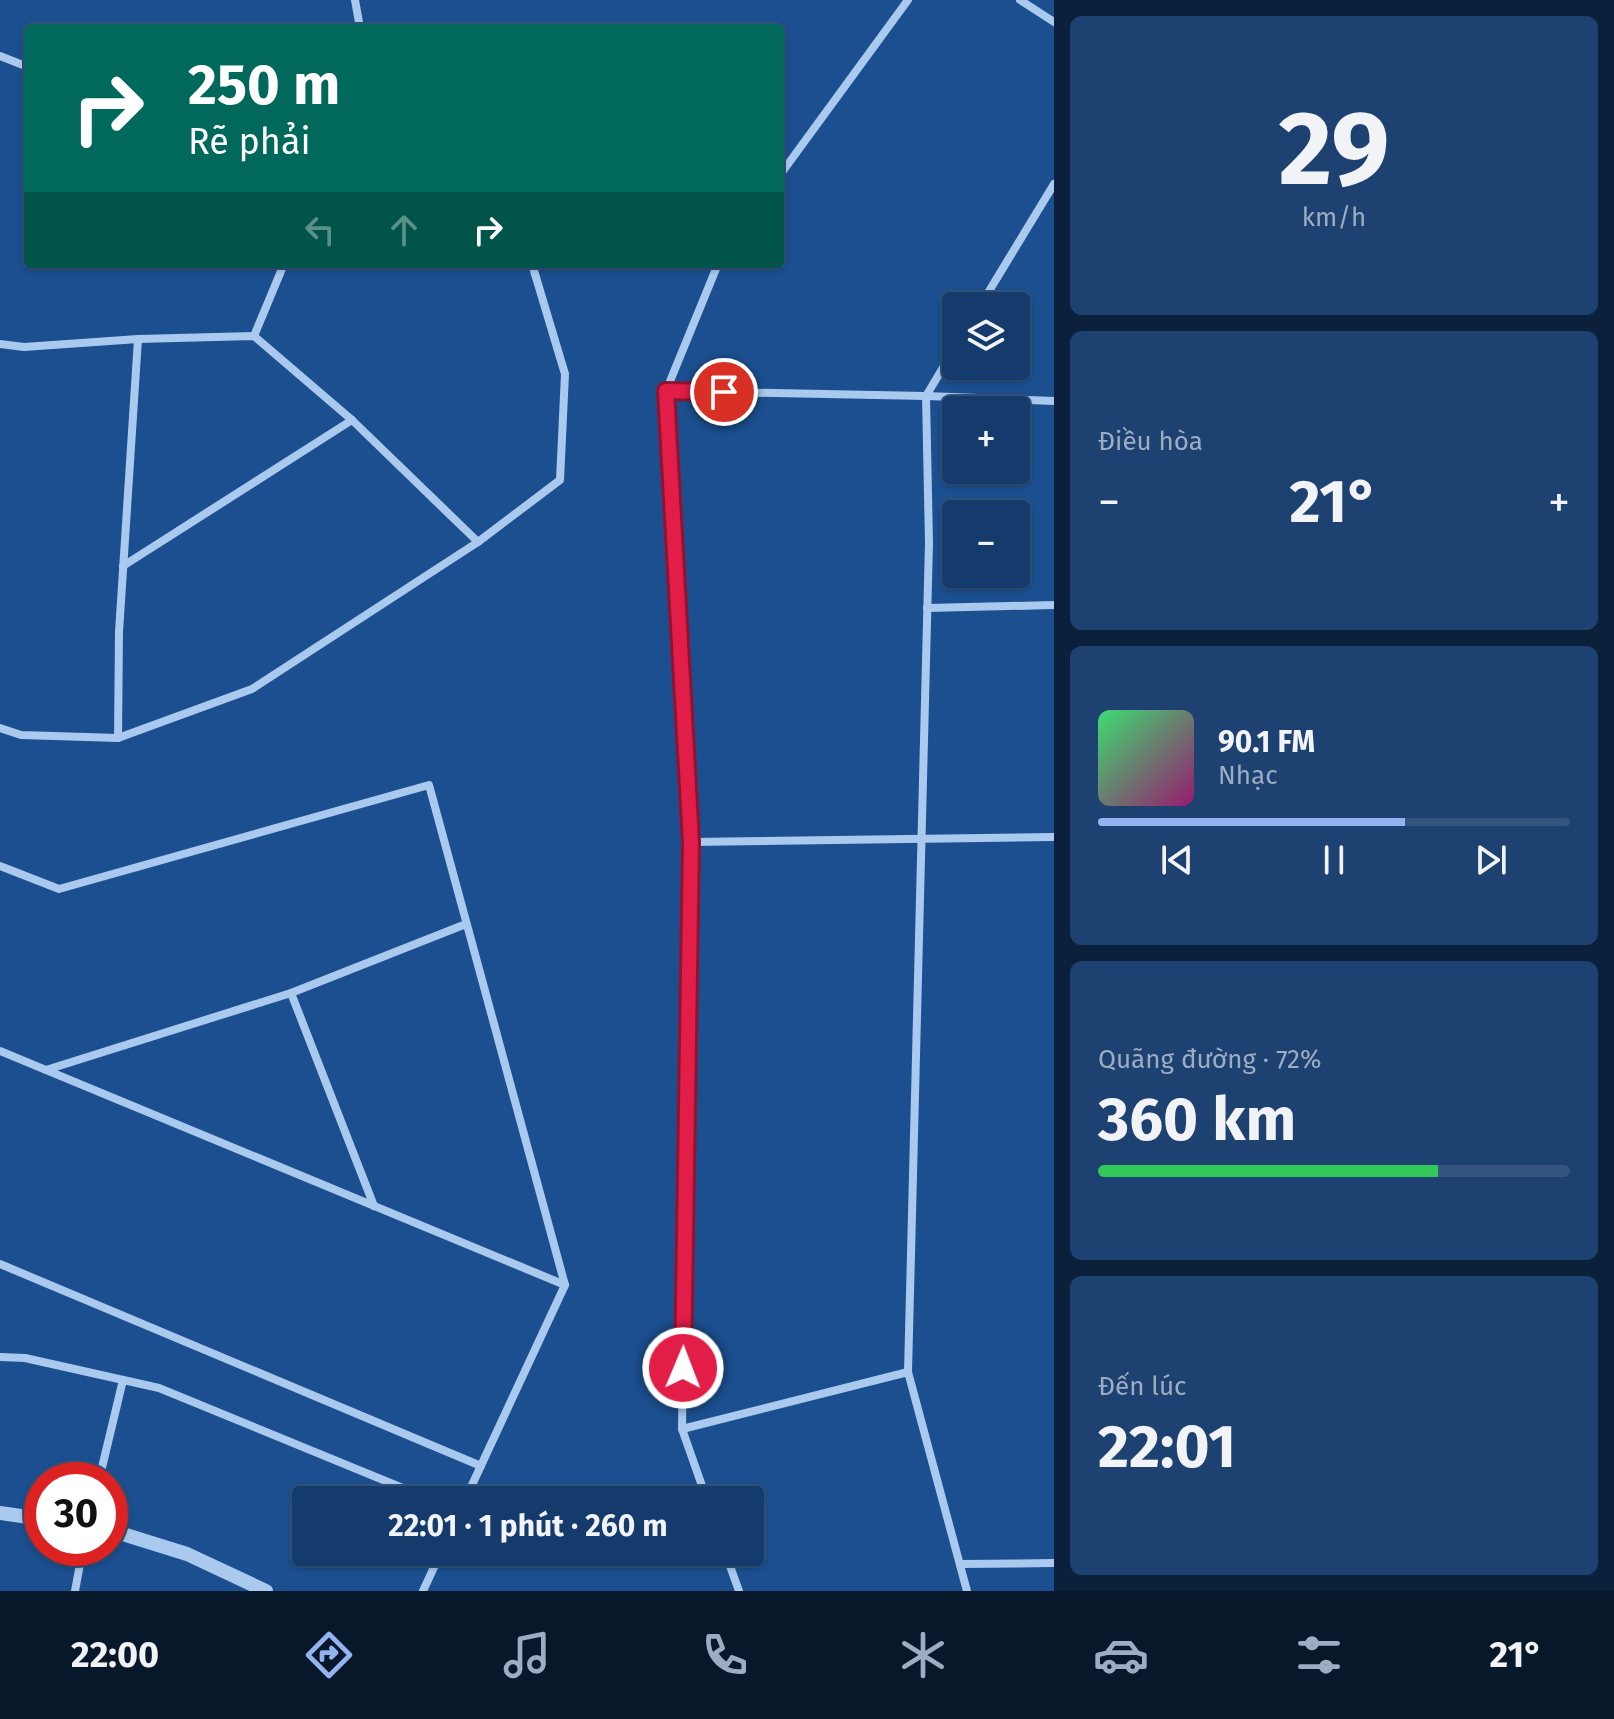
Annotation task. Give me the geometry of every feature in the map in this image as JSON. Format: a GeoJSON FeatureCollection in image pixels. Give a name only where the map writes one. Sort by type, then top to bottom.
{"type":"FeatureCollection","features":[{"type":"Feature","properties":{"kind":"street"},"geometry":{"type":"LineString","coordinates":[[355,0],[359,24]]}},
{"type":"Feature","properties":{"kind":"street"},"geometry":{"type":"LineString","coordinates":[[784,170],[908,0]]}},
{"type":"Feature","properties":{"kind":"street"},"geometry":{"type":"LineString","coordinates":[[1020,0],[1054,22]]}},
{"type":"Feature","properties":{"kind":"street"},"geometry":{"type":"LineString","coordinates":[[0,56],[24,65]]}},
{"type":"Feature","properties":{"kind":"street"},"geometry":{"type":"LineString","coordinates":[[988,292],[1054,184]]}},
{"type":"Feature","properties":{"kind":"street"},"geometry":{"type":"LineString","coordinates":[[254,336],[282,268]]}},
{"type":"Feature","properties":{"kind":"street"},"geometry":{"type":"LineString","coordinates":[[0,728],[21,735],[118,738],[252,689],[478,542],[560,480],[565,374],[533,268]]}},
{"type":"Feature","properties":{"kind":"street"},"geometry":{"type":"LineString","coordinates":[[702,1486],[682,1429],[691,842],[666,391],[716,268]]}},
{"type":"Feature","properties":{"kind":"street"},"geometry":{"type":"LineString","coordinates":[[0,344],[24,347],[138,339],[254,336],[352,420],[478,542]]}},
{"type":"Feature","properties":{"kind":"street"},"geometry":{"type":"LineString","coordinates":[[118,738],[119,632],[138,339]]}},
{"type":"Feature","properties":{"kind":"street"},"geometry":{"type":"LineString","coordinates":[[942,369],[926,396],[929,543],[908,1372],[967,1591]]}},
{"type":"Feature","properties":{"kind":"street"},"geometry":{"type":"LineString","coordinates":[[666,391],[1054,401]]}},
{"type":"Feature","properties":{"kind":"street"},"geometry":{"type":"LineString","coordinates":[[123,566],[352,420]]}},
{"type":"Feature","properties":{"kind":"street"},"geometry":{"type":"LineString","coordinates":[[927,608],[1054,605]]}},
{"type":"Feature","properties":{"kind":"street"},"geometry":{"type":"LineString","coordinates":[[0,866],[59,889],[429,785],[565,1285],[472,1486]]}},
{"type":"Feature","properties":{"kind":"street"},"geometry":{"type":"LineString","coordinates":[[691,842],[1054,837]]}},
{"type":"Feature","properties":{"kind":"street"},"geometry":{"type":"LineString","coordinates":[[46,1070],[291,993],[466,924]]}},
{"type":"Feature","properties":{"kind":"street"},"geometry":{"type":"LineString","coordinates":[[291,993],[374,1206]]}},
{"type":"Feature","properties":{"kind":"street"},"geometry":{"type":"LineString","coordinates":[[0,1051],[565,1285]]}},
{"type":"Feature","properties":{"kind":"street"},"geometry":{"type":"LineString","coordinates":[[0,1264],[481,1466]]}},
{"type":"Feature","properties":{"kind":"street"},"geometry":{"type":"LineString","coordinates":[[0,1357],[25,1358],[159,1388],[398,1486]]}},
{"type":"Feature","properties":{"kind":"street"},"geometry":{"type":"LineString","coordinates":[[682,1429],[908,1372]]}},
{"type":"Feature","properties":{"kind":"street"},"geometry":{"type":"LineString","coordinates":[[103,1462],[123,1380]]}},
{"type":"Feature","properties":{"kind":"street"},"geometry":{"type":"LineString","coordinates":[[0,1513],[24,1516]]}},
{"type":"Feature","properties":{"kind":"street"},"geometry":{"type":"LineString","coordinates":[[128,1536],[187,1554],[266,1591]]}},
{"type":"Feature","properties":{"kind":"street"},"geometry":{"type":"LineString","coordinates":[[960,1564],[1054,1563]]}},
{"type":"Feature","properties":{"kind":"street"},"geometry":{"type":"LineString","coordinates":[[75,1591],[80,1566]]}},
{"type":"Feature","properties":{"kind":"street"},"geometry":{"type":"LineString","coordinates":[[423,1591],[435,1566]]}},
{"type":"Feature","properties":{"kind":"street"},"geometry":{"type":"LineString","coordinates":[[730,1566],[739,1591]]}},
{"type":"Feature","properties":{"kind":"route"},"geometry":{"type":"LineString","coordinates":[[683,1368],[691,842],[666,391],[724,392]]}}]}
